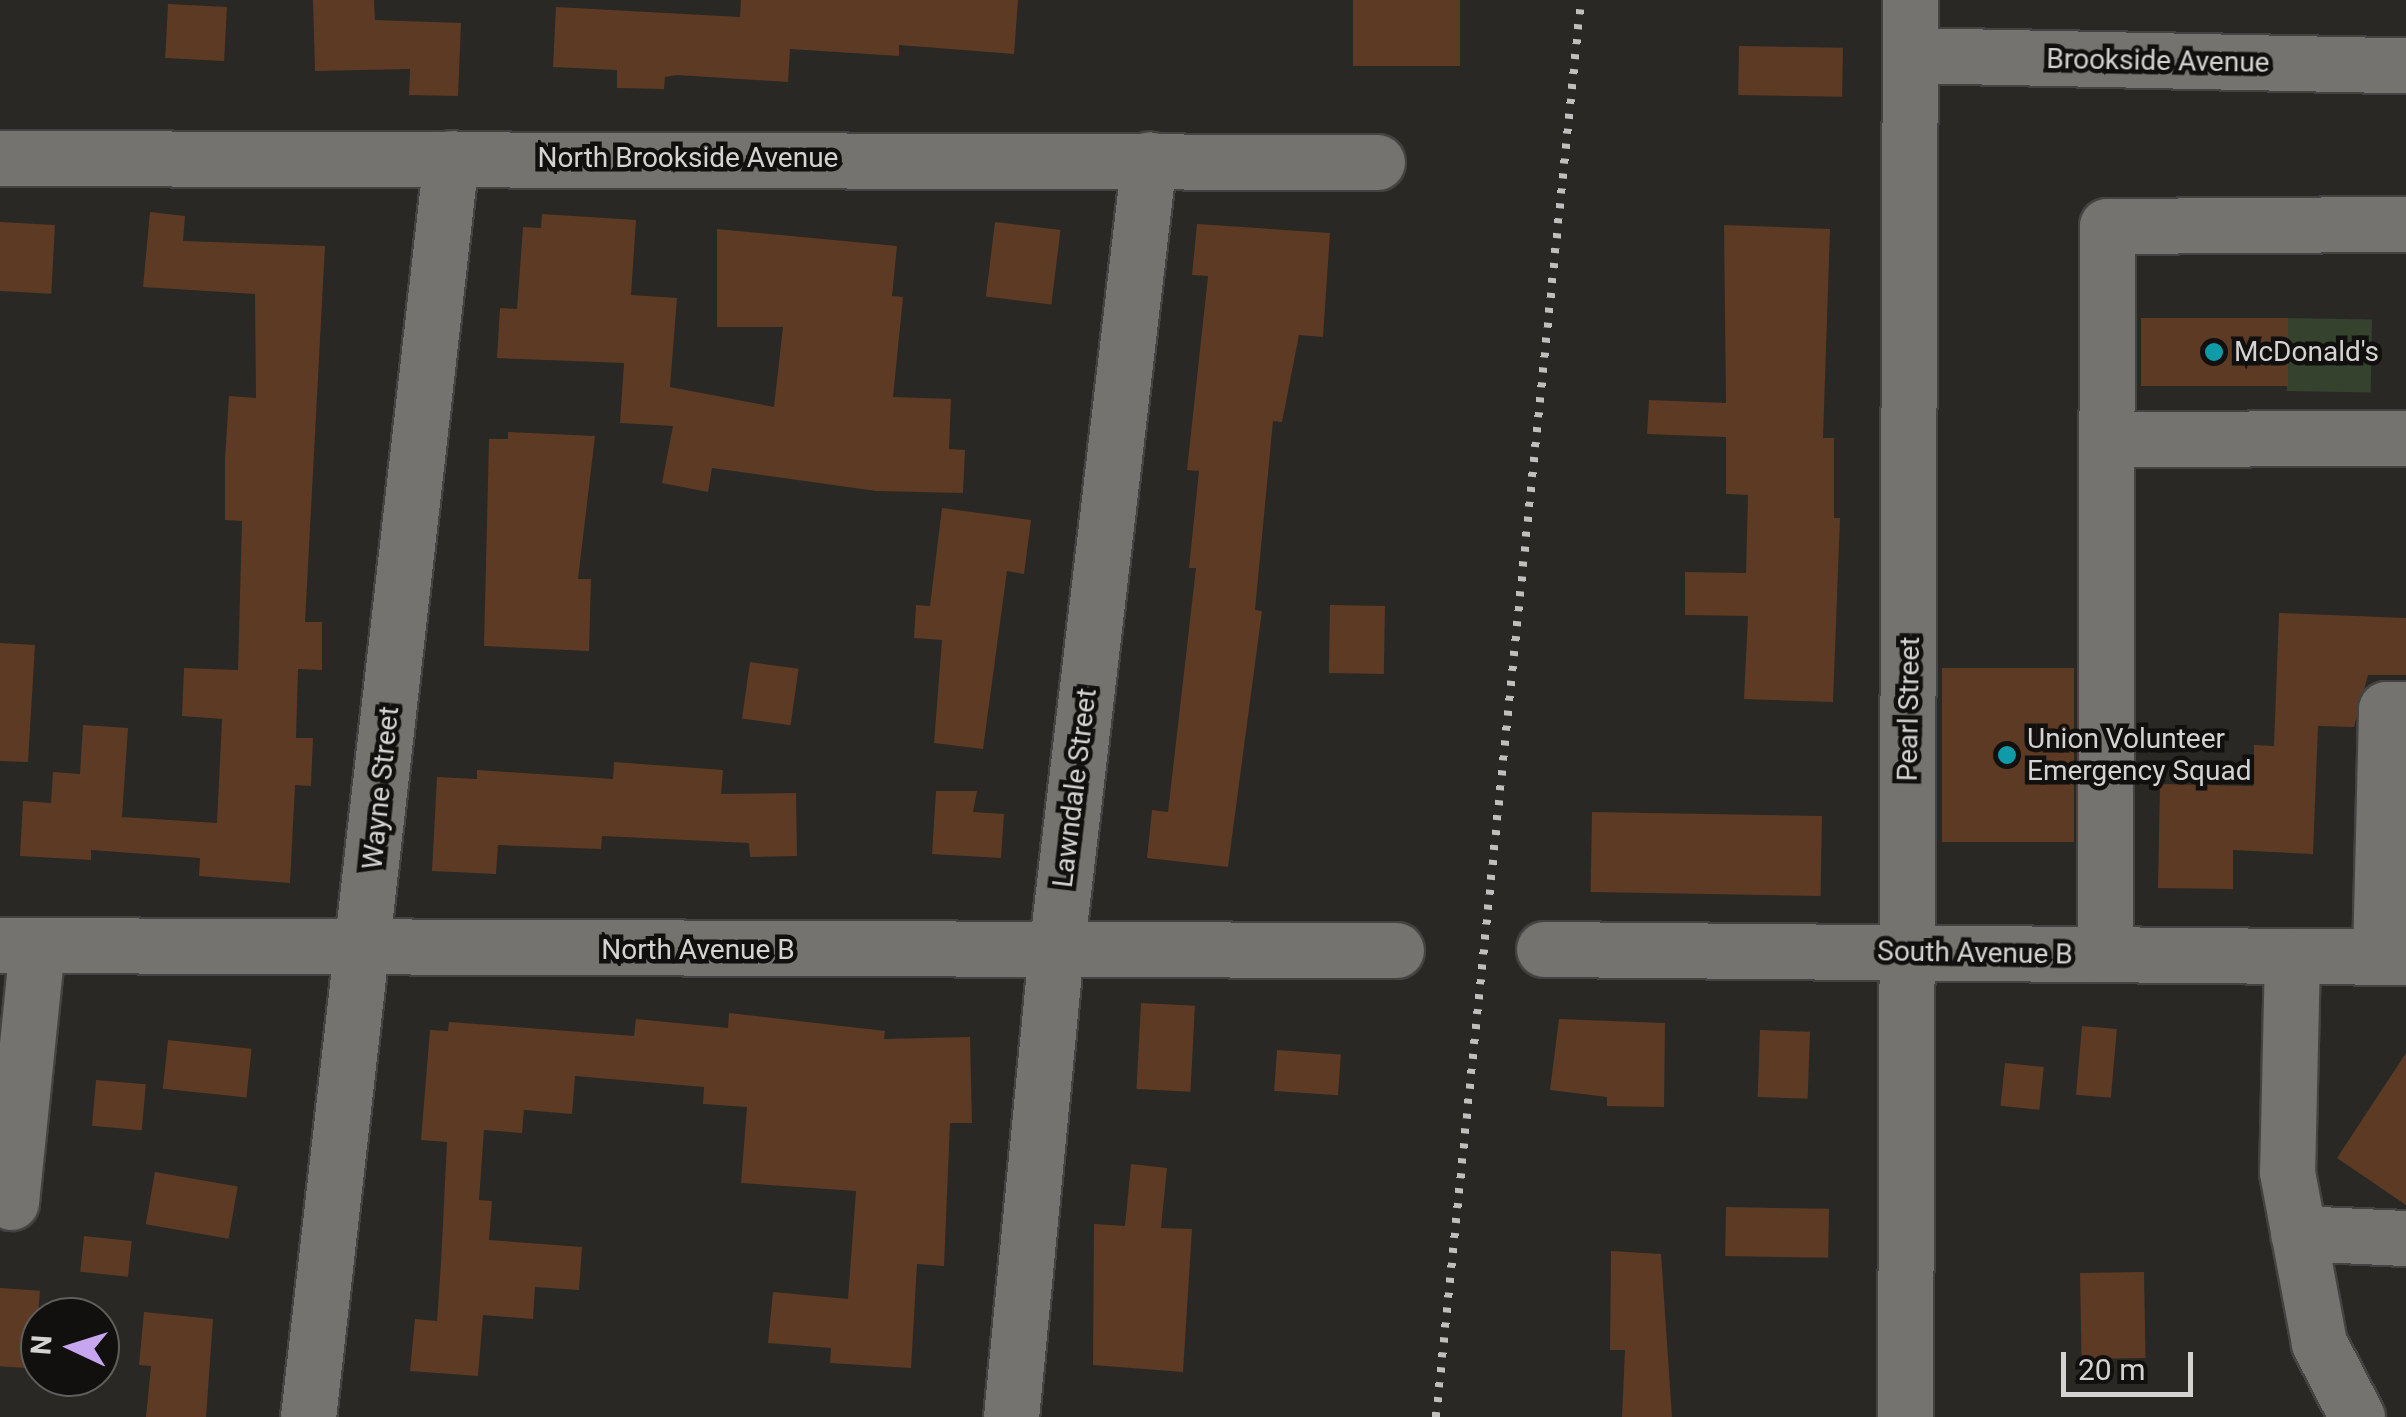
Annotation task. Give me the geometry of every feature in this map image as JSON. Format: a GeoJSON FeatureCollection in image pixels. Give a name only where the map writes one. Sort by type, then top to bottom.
{"type":"FeatureCollection","features":[{"type":"Feature","properties":{"kind":"street","name":"Pearl Street"},"geometry":{"type":"LineString","coordinates":[[1904,1417],[1910,0]]}},
{"type":"Feature","properties":{"kind":"street","name":"Brookside Avenue"},"geometry":{"type":"LineString","coordinates":[[1910,55],[2406,65]]}},
{"type":"Feature","properties":{"kind":"street","name":"North Brookside Avenue"},"geometry":{"type":"LineString","coordinates":[[0,158],[1377,162]]}},
{"type":"Feature","properties":{"kind":"street","name":"Wayne Street"},"geometry":{"type":"LineString","coordinates":[[308,1417],[451,158]]}},
{"type":"Feature","properties":{"kind":"street","name":"Lawndale Street"},"geometry":{"type":"LineString","coordinates":[[1011,1417],[1056,952],[1149,159]]}},
{"type":"Feature","properties":{"kind":"street"},"geometry":{"type":"LineString","coordinates":[[2105,954],[2107,226],[2406,224]]}},
{"type":"Feature","properties":{"kind":"street"},"geometry":{"type":"LineString","coordinates":[[2107,439],[2406,438]]}},
{"type":"Feature","properties":{"kind":"street"},"geometry":{"type":"LineString","coordinates":[[2393,957],[2386,709],[2406,709]]}},
{"type":"Feature","properties":{"kind":"street","name":"North Avenue B"},"geometry":{"type":"LineString","coordinates":[[19,945],[1056,952],[1396,950]]}},
{"type":"Feature","properties":{"kind":"street"},"geometry":{"type":"LineString","coordinates":[[10,1202],[19,945]]}},
{"type":"Feature","properties":{"kind":"street","name":"South Avenue B"},"geometry":{"type":"LineString","coordinates":[[1544,949],[2393,957]]}},
{"type":"Feature","properties":{"kind":"street"},"geometry":{"type":"LineString","coordinates":[[2292,956],[2287,1172],[2319,1343],[2358,1417]]}},
{"type":"Feature","properties":{"kind":"street"},"geometry":{"type":"LineString","coordinates":[[2298,1232],[2406,1238]]}},
{"type":"Feature","properties":{"kind":"green space"},"geometry":{"type":"Polygon","coordinates":[[[2288,318],[2372,319],[2371,392],[2287,391],[2288,318]]]}},
{"type":"Feature","properties":{"kind":"building"},"geometry":{"type":"Polygon","coordinates":[[[313,0],[374,0],[375,20],[461,23],[458,96],[409,95],[410,69],[315,71],[313,0]]]}},
{"type":"Feature","properties":{"kind":"building"},"geometry":{"type":"Polygon","coordinates":[[[741,0],[1018,0],[1014,54],[899,45],[899,56],[790,49],[788,82],[677,75],[665,77],[664,89],[617,88],[617,70],[553,67],[556,7],[740,17],[741,0]]]}},
{"type":"Feature","properties":{"kind":"building"},"geometry":{"type":"Polygon","coordinates":[[[1353,0],[1460,0],[1460,66],[1353,66],[1353,0]]]}},
{"type":"Feature","properties":{"kind":"building"},"geometry":{"type":"Polygon","coordinates":[[[168,4],[227,7],[224,61],[165,58],[168,4]]]}},
{"type":"Feature","properties":{"kind":"building"},"geometry":{"type":"Polygon","coordinates":[[[1739,46],[1843,48],[1842,97],[1738,95],[1739,46]]]}},
{"type":"Feature","properties":{"kind":"building"},"geometry":{"type":"Polygon","coordinates":[[[150,212],[185,216],[183,241],[325,246],[305,622],[322,622],[322,670],[298,669],[296,738],[313,738],[311,786],[295,785],[290,883],[199,876],[200,858],[91,850],[91,860],[20,856],[23,801],[51,803],[53,772],[80,774],[83,725],[128,728],[122,817],[217,823],[222,719],[182,716],[184,668],[238,670],[242,521],[225,520],[225,459],[229,396],[256,398],[255,294],[143,287],[150,212]]]}},
{"type":"Feature","properties":{"kind":"building"},"geometry":{"type":"Polygon","coordinates":[[[542,214],[636,220],[631,295],[677,298],[670,387],[774,407],[783,327],[717,327],[717,229],[897,246],[892,296],[903,297],[893,397],[951,399],[949,449],[965,450],[963,493],[876,491],[712,468],[708,492],[662,483],[673,426],[620,423],[624,363],[497,358],[500,308],[517,309],[523,227],[541,228],[542,214]]]}},
{"type":"Feature","properties":{"kind":"building"},"geometry":{"type":"Polygon","coordinates":[[[0,222],[55,225],[51,294],[0,291],[0,222]]]}},
{"type":"Feature","properties":{"kind":"building"},"geometry":{"type":"Polygon","coordinates":[[[995,222],[1061,230],[1051,304],[986,296],[995,222]]]}},
{"type":"Feature","properties":{"kind":"building"},"geometry":{"type":"Polygon","coordinates":[[[1197,224],[1330,233],[1323,337],[1299,335],[1282,422],[1273,421],[1255,610],[1262,611],[1228,867],[1147,858],[1152,810],[1168,812],[1196,568],[1189,568],[1199,471],[1187,470],[1208,276],[1192,275],[1197,224]]]}},
{"type":"Feature","properties":{"kind":"building"},"geometry":{"type":"Polygon","coordinates":[[[1724,225],[1830,229],[1823,438],[1834,438],[1834,518],[1840,518],[1833,702],[1744,699],[1748,616],[1685,615],[1685,572],[1746,573],[1748,495],[1726,494],[1726,437],[1647,434],[1649,400],[1726,403],[1724,225]]]}},
{"type":"Feature","properties":{"kind":"building","name":"McDonald's"},"geometry":{"type":"Polygon","coordinates":[[[2141,318],[2288,318],[2288,386],[2141,386],[2141,318]]]}},
{"type":"Feature","properties":{"kind":"building"},"geometry":{"type":"Polygon","coordinates":[[[508,432],[595,436],[578,579],[591,579],[589,651],[484,646],[489,439],[508,439],[508,432]]]}},
{"type":"Feature","properties":{"kind":"building"},"geometry":{"type":"Polygon","coordinates":[[[942,508],[1031,520],[1024,574],[1007,571],[983,749],[934,743],[942,640],[914,638],[916,605],[930,606],[942,508]]]}},
{"type":"Feature","properties":{"kind":"building"},"geometry":{"type":"Polygon","coordinates":[[[1330,605],[1385,606],[1384,674],[1329,673],[1330,605]]]}},
{"type":"Feature","properties":{"kind":"building"},"geometry":{"type":"Polygon","coordinates":[[[2279,613],[2406,618],[2406,675],[2368,675],[2354,727],[2318,726],[2313,854],[2233,850],[2233,889],[2158,888],[2160,784],[2253,786],[2254,745],[2274,746],[2279,613]]]}},
{"type":"Feature","properties":{"kind":"building"},"geometry":{"type":"Polygon","coordinates":[[[0,643],[35,645],[28,762],[0,761],[0,643]]]}},
{"type":"Feature","properties":{"kind":"building"},"geometry":{"type":"Polygon","coordinates":[[[750,662],[799,669],[791,725],[742,718],[750,662]]]}},
{"type":"Feature","properties":{"kind":"building","name":"Union Volunteer Emergency Squad"},"geometry":{"type":"Polygon","coordinates":[[[1942,668],[2074,668],[2074,842],[1942,842],[1942,668]]]}},
{"type":"Feature","properties":{"kind":"building"},"geometry":{"type":"Polygon","coordinates":[[[614,762],[723,770],[721,794],[796,793],[797,856],[750,857],[749,843],[602,836],[601,849],[498,845],[496,874],[432,871],[437,777],[477,779],[477,770],[613,779],[614,762]]]}},
{"type":"Feature","properties":{"kind":"building"},"geometry":{"type":"Polygon","coordinates":[[[936,791],[977,791],[973,812],[1004,814],[1001,858],[932,854],[936,791]]]}},
{"type":"Feature","properties":{"kind":"building"},"geometry":{"type":"Polygon","coordinates":[[[1592,812],[1822,816],[1821,896],[1591,892],[1592,812]]]}},
{"type":"Feature","properties":{"kind":"building"},"geometry":{"type":"Polygon","coordinates":[[[1141,1003],[1195,1006],[1190,1092],[1136,1089],[1141,1003]]]}},
{"type":"Feature","properties":{"kind":"building"},"geometry":{"type":"Polygon","coordinates":[[[729,1013],[885,1031],[884,1039],[970,1037],[972,1123],[950,1123],[944,1266],[917,1264],[911,1368],[830,1363],[831,1348],[768,1343],[773,1292],[848,1299],[856,1191],[741,1183],[747,1107],[703,1104],[704,1087],[575,1076],[572,1114],[524,1110],[522,1133],[484,1130],[479,1200],[492,1201],[489,1240],[582,1247],[579,1290],[535,1287],[533,1319],[483,1315],[478,1376],[410,1371],[415,1319],[437,1321],[441,1263],[447,1142],[421,1140],[430,1030],[448,1031],[449,1022],[634,1036],[636,1019],[728,1028],[729,1013]]]}},
{"type":"Feature","properties":{"kind":"building"},"geometry":{"type":"Polygon","coordinates":[[[1559,1019],[1665,1023],[1664,1107],[1607,1106],[1607,1097],[1550,1090],[1559,1019]]]}},
{"type":"Feature","properties":{"kind":"building"},"geometry":{"type":"Polygon","coordinates":[[[2082,1026],[2117,1029],[2111,1098],[2076,1095],[2082,1026]]]}},
{"type":"Feature","properties":{"kind":"building"},"geometry":{"type":"Polygon","coordinates":[[[1760,1030],[1810,1032],[1808,1099],[1758,1097],[1760,1030]]]}},
{"type":"Feature","properties":{"kind":"building"},"geometry":{"type":"Polygon","coordinates":[[[168,1040],[252,1049],[246,1098],[163,1089],[168,1040]]]}},
{"type":"Feature","properties":{"kind":"building"},"geometry":{"type":"Polygon","coordinates":[[[1277,1050],[1341,1054],[1338,1095],[1274,1091],[1277,1050]]]}},
{"type":"Feature","properties":{"kind":"building"},"geometry":{"type":"Polygon","coordinates":[[[2406,1053],[2406,1205],[2337,1158],[2406,1053]]]}},
{"type":"Feature","properties":{"kind":"building"},"geometry":{"type":"Polygon","coordinates":[[[2005,1063],[2044,1067],[2039,1110],[2001,1106],[2005,1063]]]}},
{"type":"Feature","properties":{"kind":"building"},"geometry":{"type":"Polygon","coordinates":[[[96,1080],[146,1084],[142,1130],[92,1126],[96,1080]]]}},
{"type":"Feature","properties":{"kind":"building"},"geometry":{"type":"Polygon","coordinates":[[[1131,1164],[1167,1168],[1161,1228],[1192,1229],[1183,1372],[1093,1365],[1094,1224],[1125,1226],[1131,1164]]]}},
{"type":"Feature","properties":{"kind":"building"},"geometry":{"type":"Polygon","coordinates":[[[155,1172],[238,1187],[229,1239],[146,1224],[155,1172]]]}},
{"type":"Feature","properties":{"kind":"building"},"geometry":{"type":"Polygon","coordinates":[[[1726,1207],[1829,1209],[1828,1258],[1725,1256],[1726,1207]]]}},
{"type":"Feature","properties":{"kind":"building"},"geometry":{"type":"Polygon","coordinates":[[[84,1236],[132,1241],[128,1277],[80,1272],[84,1236]]]}},
{"type":"Feature","properties":{"kind":"building"},"geometry":{"type":"Polygon","coordinates":[[[1611,1251],[1661,1254],[1672,1417],[1622,1417],[1625,1350],[1610,1350],[1611,1251]]]}},
{"type":"Feature","properties":{"kind":"building"},"geometry":{"type":"Polygon","coordinates":[[[2144,1272],[2146,1358],[2082,1359],[2080,1273],[2144,1272]]]}},
{"type":"Feature","properties":{"kind":"building"},"geometry":{"type":"Polygon","coordinates":[[[0,1288],[40,1291],[39,1297],[20,1297],[20,1368],[0,1366],[0,1288]]]}},
{"type":"Feature","properties":{"kind":"building"},"geometry":{"type":"Polygon","coordinates":[[[144,1312],[213,1319],[206,1417],[146,1417],[151,1366],[139,1365],[144,1312]]]}},
{"type":"Feature","properties":{"kind":"railway"},"geometry":{"type":"LineString","coordinates":[[1436,1417],[1581,0]]}},
{"type":"Feature","properties":{"kind":"place","name":"McDonald's"},"geometry":{"type":"Point","coordinates":[2214,352]}},
{"type":"Feature","properties":{"kind":"place","name":"Union Volunteer Emergency Squad"},"geometry":{"type":"Point","coordinates":[2007,755]}}]}
